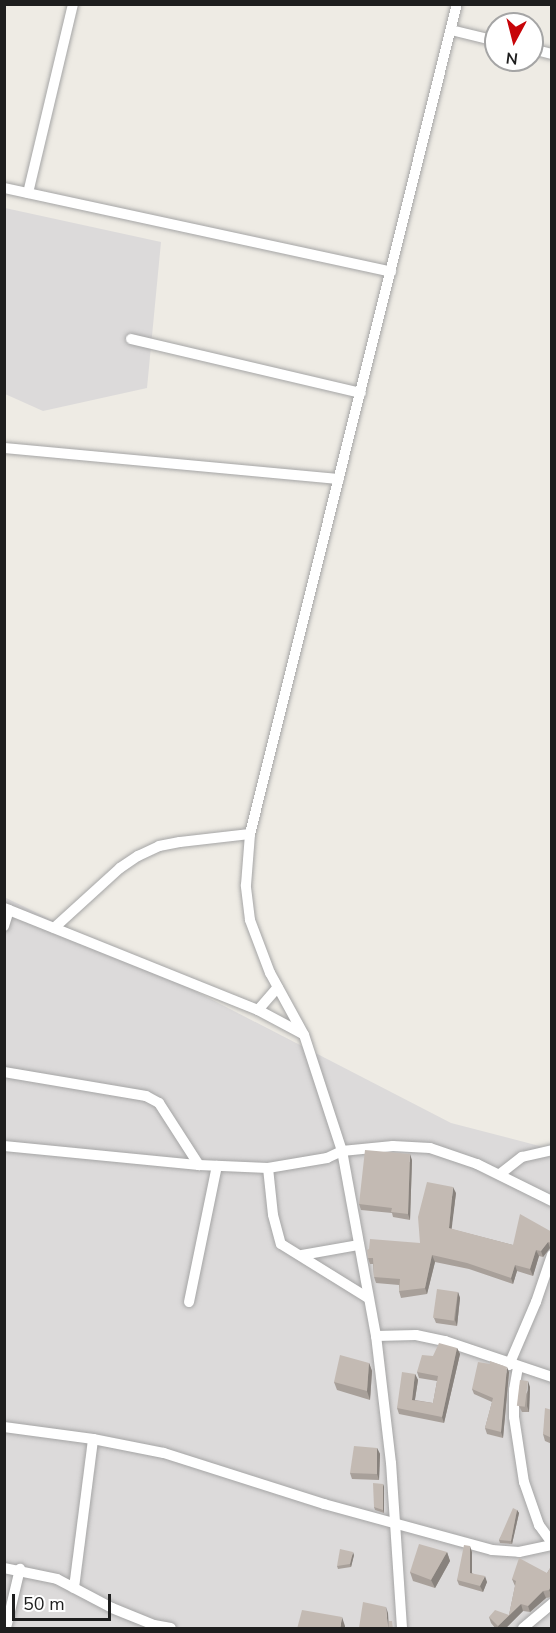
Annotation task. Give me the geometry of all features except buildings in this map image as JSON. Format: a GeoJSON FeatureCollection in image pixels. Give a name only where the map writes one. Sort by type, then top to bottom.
{"type":"FeatureCollection","features":[{"type":"Feature","properties":{"kind":"street"},"geometry":{"type":"LineString","coordinates":[[28,193],[73,4]]}},
{"type":"Feature","properties":{"kind":"street"},"geometry":{"type":"LineString","coordinates":[[402,1629],[391,1463],[376,1336],[342,1150],[304,1035],[278,987],[250,920],[246,885],[250,834],[457,4]]}},
{"type":"Feature","properties":{"kind":"street"},"geometry":{"type":"LineString","coordinates":[[451,30],[484,37]]}},
{"type":"Feature","properties":{"kind":"street"},"geometry":{"type":"LineString","coordinates":[[4,188],[391,272]]}},
{"type":"Feature","properties":{"kind":"street"},"geometry":{"type":"LineString","coordinates":[[131,339],[361,393]]}},
{"type":"Feature","properties":{"kind":"street"},"geometry":{"type":"LineString","coordinates":[[4,448],[339,480]]}},
{"type":"Feature","properties":{"kind":"street"},"geometry":{"type":"LineString","coordinates":[[54,928],[120,868],[138,856],[159,846],[250,834]]}},
{"type":"Feature","properties":{"kind":"street"},"geometry":{"type":"LineString","coordinates":[[4,926],[7,909],[258,1010],[304,1035]]}},
{"type":"Feature","properties":{"kind":"street"},"geometry":{"type":"LineString","coordinates":[[258,1010],[278,987]]}},
{"type":"Feature","properties":{"kind":"street"},"geometry":{"type":"LineString","coordinates":[[4,1072],[146,1096],[159,1103],[199,1165]]}},
{"type":"Feature","properties":{"kind":"street"},"geometry":{"type":"LineString","coordinates":[[4,1146],[199,1165],[268,1168],[327,1158],[342,1150],[393,1146],[430,1148],[500,1174],[552,1201]]}},
{"type":"Feature","properties":{"kind":"street"},"geometry":{"type":"LineString","coordinates":[[500,1174],[522,1157],[552,1150]]}},
{"type":"Feature","properties":{"kind":"street"},"geometry":{"type":"LineString","coordinates":[[189,1302],[217,1166]]}},
{"type":"Feature","properties":{"kind":"street"},"geometry":{"type":"LineString","coordinates":[[268,1168],[273,1215],[281,1244],[368,1298]]}},
{"type":"Feature","properties":{"kind":"street"},"geometry":{"type":"LineString","coordinates":[[302,1255],[359,1245]]}},
{"type":"Feature","properties":{"kind":"street"},"geometry":{"type":"LineString","coordinates":[[4,1427],[93,1439],[164,1453],[324,1504],[492,1550],[519,1552],[552,1544],[539,1525],[524,1482],[514,1417],[513,1366],[552,1255]]}},
{"type":"Feature","properties":{"kind":"street"},"geometry":{"type":"LineString","coordinates":[[376,1336],[416,1335],[446,1341],[513,1366],[552,1377]]}},
{"type":"Feature","properties":{"kind":"street"},"geometry":{"type":"LineString","coordinates":[[74,1588],[93,1439]]}},
{"type":"Feature","properties":{"kind":"street"},"geometry":{"type":"LineString","coordinates":[[4,1568],[20,1569],[57,1580],[112,1608],[154,1625],[171,1629]]}},
{"type":"Feature","properties":{"kind":"street"},"geometry":{"type":"LineString","coordinates":[[6,1629],[20,1569]]}},
{"type":"Feature","properties":{"kind":"street"},"geometry":{"type":"LineString","coordinates":[[523,1629],[552,1604]]}},
{"type":"Feature","properties":{"kind":"shaded area"},"geometry":{"type":"Polygon","coordinates":[[[5,208],[161,242],[147,388],[43,411],[5,394],[5,208]]]}},
{"type":"Feature","properties":{"kind":"shaded area"},"geometry":{"type":"Polygon","coordinates":[[[4,897],[137,961],[451,1123],[551,1149],[551,1628],[5,1628],[4,897]]]}}]}
